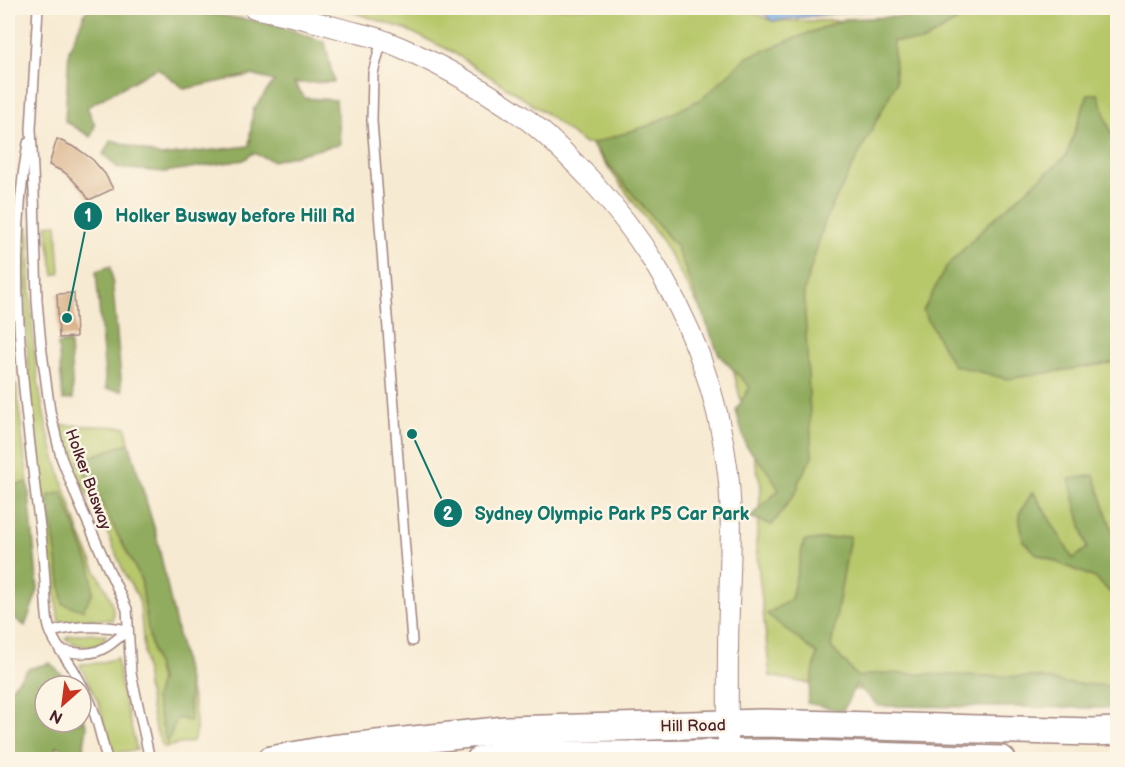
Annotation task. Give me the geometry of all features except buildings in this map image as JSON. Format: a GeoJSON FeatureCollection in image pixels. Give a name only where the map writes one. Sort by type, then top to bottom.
{"type":"FeatureCollection","features":[{"type":"Feature","properties":{"kind":"main road","name":"Hill Road"},"geometry":{"type":"LineString","coordinates":[[271,759],[331,749],[506,730],[763,723],[1118,731]]}},
{"type":"Feature","properties":{"kind":"main road","name":"Hill Road"},"geometry":{"type":"LineString","coordinates":[[480,759],[514,755],[728,753],[1002,759]]}},
{"type":"Feature","properties":{"kind":"street"},"geometry":{"type":"LineString","coordinates":[[254,8],[291,15],[382,40],[469,81],[530,122],[571,159],[633,231],[661,273],[688,326],[705,370],[719,421],[728,474],[730,509],[728,753]]}},
{"type":"Feature","properties":{"kind":"lane","name":"Holker Busway"},"geometry":{"type":"LineString","coordinates":[[38,8],[31,129],[40,345],[50,411],[61,457],[77,498],[128,609],[131,673],[150,759]]}},
{"type":"Feature","properties":{"kind":"lane"},"geometry":{"type":"LineString","coordinates":[[382,40],[373,73],[372,121],[412,641]]}},
{"type":"Feature","properties":{"kind":"lane","name":"Holker Busway"},"geometry":{"type":"LineString","coordinates":[[31,129],[18,213],[18,310],[48,622],[60,650],[75,672],[90,702],[107,759]]}},
{"type":"Feature","properties":{"kind":"lane"},"geometry":{"type":"LineString","coordinates":[[51,632],[95,626],[128,630]]}},
{"type":"Feature","properties":{"kind":"lane"},"geometry":{"type":"LineString","coordinates":[[60,650],[92,654],[102,651],[128,630]]}},
{"type":"Feature","properties":{"kind":"green space"},"geometry":{"type":"Polygon","coordinates":[[[99,8],[174,8],[274,24],[325,42],[334,82],[294,83],[305,98],[336,100],[340,144],[273,161],[253,153],[244,160],[165,172],[118,168],[103,154],[112,140],[161,156],[249,146],[253,110],[274,81],[251,75],[185,89],[157,68],[87,107],[95,125],[91,137],[65,121],[69,50],[86,11],[99,8]]]}},
{"type":"Feature","properties":{"kind":"green space"},"geometry":{"type":"Polygon","coordinates":[[[340,8],[744,8],[772,21],[919,20],[964,8],[1117,8],[1117,699],[837,689],[770,676],[756,545],[761,486],[733,368],[662,241],[591,144],[584,144],[544,112],[451,51],[405,29],[340,8]]]}},
{"type":"Feature","properties":{"kind":"green space"},"geometry":{"type":"Polygon","coordinates":[[[972,12],[922,42],[893,41],[896,83],[826,218],[804,291],[812,457],[798,483],[798,489],[772,525],[750,517],[779,490],[767,470],[746,446],[736,410],[750,387],[719,355],[676,246],[591,144],[650,125],[703,98],[747,57],[845,19],[972,12]]]}},
{"type":"Feature","properties":{"kind":"green space"},"geometry":{"type":"Polygon","coordinates":[[[1088,94],[1098,94],[1114,142],[1117,142],[1117,362],[1007,379],[953,365],[923,311],[946,267],[990,222],[1066,156],[1088,94]]]}},
{"type":"Feature","properties":{"kind":"green space"},"geometry":{"type":"Polygon","coordinates":[[[57,224],[60,273],[54,275],[46,225],[57,224]]]}},
{"type":"Feature","properties":{"kind":"green space"},"geometry":{"type":"Polygon","coordinates":[[[24,226],[29,227],[33,338],[45,420],[79,531],[111,600],[113,620],[88,619],[59,622],[41,490],[31,391],[25,308],[24,226]]]}},
{"type":"Feature","properties":{"kind":"green space"},"geometry":{"type":"Polygon","coordinates":[[[111,266],[122,391],[106,389],[96,271],[111,266]]]}},
{"type":"Feature","properties":{"kind":"green space"},"geometry":{"type":"Polygon","coordinates":[[[70,342],[73,399],[63,400],[58,344],[70,342]]]}},
{"type":"Feature","properties":{"kind":"green space"},"geometry":{"type":"Polygon","coordinates":[[[8,384],[16,384],[28,483],[14,484],[8,453],[8,384]]]}},
{"type":"Feature","properties":{"kind":"green space"},"geometry":{"type":"Polygon","coordinates":[[[61,425],[126,427],[129,443],[79,461],[141,579],[149,636],[160,680],[155,699],[167,743],[177,718],[190,721],[188,680],[196,721],[195,736],[192,742],[162,746],[154,724],[147,687],[140,604],[99,513],[68,460],[61,425]]]}},
{"type":"Feature","properties":{"kind":"green space"},"geometry":{"type":"Polygon","coordinates":[[[129,443],[156,534],[188,680],[190,721],[177,718],[167,744],[155,699],[160,680],[149,636],[141,579],[79,461],[129,443]]]}},
{"type":"Feature","properties":{"kind":"green space"},"geometry":{"type":"Polygon","coordinates":[[[8,453],[14,484],[28,483],[38,590],[25,626],[13,617],[8,582],[8,453]]]}},
{"type":"Feature","properties":{"kind":"green space"},"geometry":{"type":"Polygon","coordinates":[[[1094,475],[1117,545],[1117,599],[1095,578],[1037,554],[1023,541],[1019,514],[1033,491],[1073,559],[1087,548],[1069,479],[1094,475]]]}},
{"type":"Feature","properties":{"kind":"green space"},"geometry":{"type":"Polygon","coordinates":[[[62,492],[91,569],[93,592],[83,610],[63,604],[48,496],[62,492]]]}},
{"type":"Feature","properties":{"kind":"green space"},"geometry":{"type":"Polygon","coordinates":[[[850,536],[831,647],[858,677],[879,673],[1039,677],[1064,683],[1117,686],[1117,708],[878,706],[856,684],[843,711],[807,703],[817,654],[767,614],[791,599],[804,541],[850,536]]]}},
{"type":"Feature","properties":{"kind":"green space"},"geometry":{"type":"Polygon","coordinates":[[[91,633],[106,635],[99,644],[89,647],[66,639],[68,636],[91,633]]]}},
{"type":"Feature","properties":{"kind":"green space"},"geometry":{"type":"Polygon","coordinates":[[[117,658],[121,687],[137,750],[114,753],[108,739],[99,704],[93,692],[93,674],[84,674],[80,665],[117,658]]]}},
{"type":"Feature","properties":{"kind":"green space"},"geometry":{"type":"Polygon","coordinates":[[[50,663],[61,674],[33,674],[33,734],[86,734],[82,758],[57,746],[52,759],[8,759],[8,692],[28,669],[50,663]]]}},
{"type":"Feature","properties":{"kind":"water"},"geometry":{"type":"Polygon","coordinates":[[[759,8],[931,8],[853,11],[772,21],[759,8]]]}},
{"type":"Feature","properties":{"kind":"place","name":"Holker Busway before Hill Rd"},"geometry":{"type":"Point","coordinates":[67,318]}},
{"type":"Feature","properties":{"kind":"place","name":"Sydney Olympic Park P5 Car Park"},"geometry":{"type":"Point","coordinates":[412,434]}}]}
